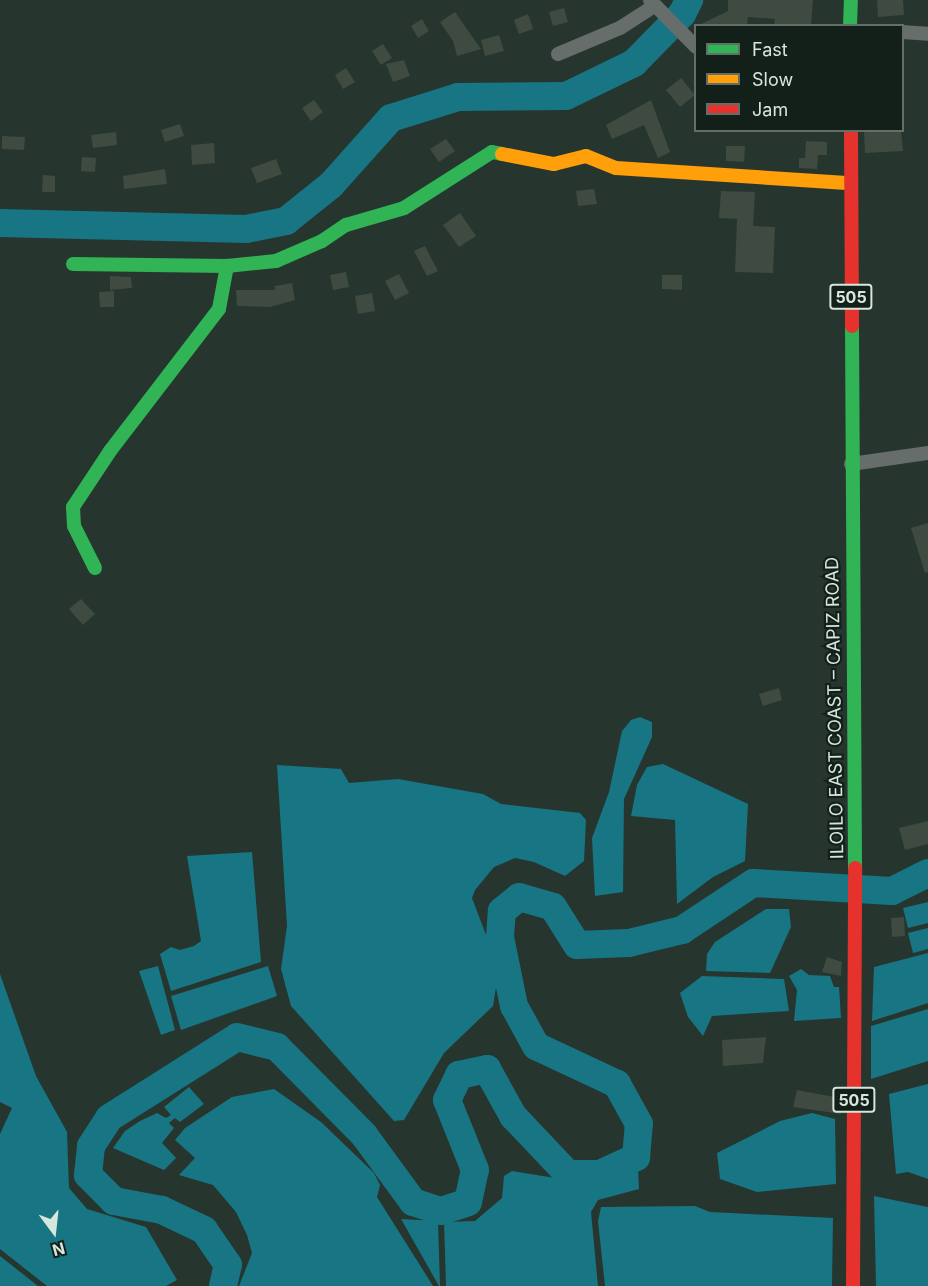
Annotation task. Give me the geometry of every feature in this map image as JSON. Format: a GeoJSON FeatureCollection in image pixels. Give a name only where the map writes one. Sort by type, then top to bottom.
{"type":"FeatureCollection","features":[{"type":"Feature","properties":{"kind":"main road"},"geometry":{"type":"LineString","coordinates":[[850,24],[851,0]]}},
{"type":"Feature","properties":{"kind":"main road","name":"ILOILO EAST COAST – CAPIZ ROAD"},"geometry":{"type":"LineString","coordinates":[[851,132],[855,913],[853,1286]]}},
{"type":"Feature","properties":{"kind":"main road"},"geometry":{"type":"LineString","coordinates":[[73,264],[227,266],[276,261],[322,241],[346,225],[404,208],[492,152],[554,164],[586,156],[616,168],[852,183]]}},
{"type":"Feature","properties":{"kind":"main road"},"geometry":{"type":"LineString","coordinates":[[95,568],[74,526],[73,507],[110,451],[219,309],[227,266]]}},
{"type":"Feature","properties":{"kind":"street"},"geometry":{"type":"LineString","coordinates":[[558,54],[620,28],[652,3],[694,44]]}},
{"type":"Feature","properties":{"kind":"street"},"geometry":{"type":"LineString","coordinates":[[904,32],[928,34]]}},
{"type":"Feature","properties":{"kind":"street"},"geometry":{"type":"LineString","coordinates":[[851,464],[928,453]]}},
{"type":"Feature","properties":{"kind":"water"},"geometry":{"type":"Polygon","coordinates":[[[640,717],[652,722],[652,737],[624,799],[623,892],[595,896],[592,838],[609,792],[622,731],[631,720],[640,717]]]}},
{"type":"Feature","properties":{"kind":"water"},"geometry":{"type":"Polygon","coordinates":[[[663,764],[748,804],[745,861],[713,877],[677,904],[675,820],[631,816],[637,785],[647,767],[663,764]]]}},
{"type":"Feature","properties":{"kind":"water"},"geometry":{"type":"Polygon","coordinates":[[[277,765],[341,769],[349,783],[398,779],[483,794],[501,804],[580,813],[586,820],[584,861],[565,876],[534,862],[515,858],[494,867],[475,890],[472,898],[499,969],[493,1006],[444,1053],[404,1120],[394,1121],[291,1006],[281,969],[287,926],[277,765]]]}},
{"type":"Feature","properties":{"kind":"water"},"geometry":{"type":"Polygon","coordinates":[[[252,852],[261,962],[171,991],[160,954],[171,947],[180,950],[194,946],[201,941],[187,856],[252,852]]]}},
{"type":"Feature","properties":{"kind":"water"},"geometry":{"type":"Polygon","coordinates":[[[928,902],[928,923],[908,928],[903,908],[928,902]]]}},
{"type":"Feature","properties":{"kind":"water"},"geometry":{"type":"Polygon","coordinates":[[[766,909],[789,909],[791,927],[770,973],[706,971],[707,954],[715,942],[766,909]]]}},
{"type":"Feature","properties":{"kind":"water"},"geometry":{"type":"Polygon","coordinates":[[[928,928],[928,949],[913,953],[908,933],[928,928]]]}},
{"type":"Feature","properties":{"kind":"water"},"geometry":{"type":"Polygon","coordinates":[[[928,953],[928,1003],[872,1021],[874,967],[928,953]]]}},
{"type":"Feature","properties":{"kind":"water"},"geometry":{"type":"Polygon","coordinates":[[[158,966],[175,1030],[161,1035],[139,971],[158,966]]]}},
{"type":"Feature","properties":{"kind":"water"},"geometry":{"type":"Polygon","coordinates":[[[268,966],[277,996],[181,1030],[171,996],[268,966]]]}},
{"type":"Feature","properties":{"kind":"water"},"geometry":{"type":"Polygon","coordinates":[[[801,969],[809,975],[830,976],[834,987],[839,987],[841,1018],[794,1021],[797,990],[789,976],[801,969]]]}},
{"type":"Feature","properties":{"kind":"water"},"geometry":{"type":"Polygon","coordinates":[[[0,974],[36,1076],[67,1132],[69,1188],[87,1209],[146,1227],[177,1280],[166,1286],[47,1286],[0,1249],[0,1134],[12,1108],[0,1102],[0,974]]]}},
{"type":"Feature","properties":{"kind":"water"},"geometry":{"type":"Polygon","coordinates":[[[702,976],[784,979],[789,1011],[712,1016],[703,1036],[688,1017],[680,993],[702,976]]]}},
{"type":"Feature","properties":{"kind":"water"},"geometry":{"type":"Polygon","coordinates":[[[928,1009],[928,1061],[871,1079],[871,1026],[928,1009]]]}},
{"type":"Feature","properties":{"kind":"water"},"geometry":{"type":"Polygon","coordinates":[[[928,1084],[928,1179],[908,1172],[896,1174],[889,1094],[928,1084]]]}},
{"type":"Feature","properties":{"kind":"water"},"geometry":{"type":"Polygon","coordinates":[[[189,1087],[204,1104],[180,1122],[175,1118],[169,1123],[174,1128],[162,1143],[176,1158],[164,1170],[113,1148],[125,1131],[140,1121],[157,1113],[166,1118],[171,1115],[164,1107],[189,1087]]]}},
{"type":"Feature","properties":{"kind":"water"},"geometry":{"type":"Polygon","coordinates":[[[274,1089],[321,1122],[374,1173],[380,1185],[377,1197],[433,1286],[239,1286],[252,1253],[247,1235],[236,1212],[213,1185],[179,1175],[195,1158],[175,1140],[185,1128],[232,1097],[274,1089]]]}},
{"type":"Feature","properties":{"kind":"water"},"geometry":{"type":"Polygon","coordinates":[[[812,1113],[835,1119],[836,1184],[757,1192],[720,1179],[717,1153],[780,1121],[812,1113]]]}},
{"type":"Feature","properties":{"kind":"water"},"geometry":{"type":"Polygon","coordinates":[[[638,1168],[639,1189],[598,1200],[591,1212],[598,1286],[446,1286],[444,1222],[475,1221],[502,1198],[504,1176],[512,1171],[592,1184],[638,1168]]]}},
{"type":"Feature","properties":{"kind":"water"},"geometry":{"type":"Polygon","coordinates":[[[874,1196],[928,1207],[928,1286],[876,1286],[874,1196]]]}},
{"type":"Feature","properties":{"kind":"water"},"geometry":{"type":"Polygon","coordinates":[[[695,1206],[710,1212],[833,1218],[832,1286],[605,1286],[598,1221],[601,1207],[695,1206]]]}},
{"type":"Feature","properties":{"kind":"water"},"geometry":{"type":"Polygon","coordinates":[[[401,1219],[438,1221],[440,1286],[439,1286],[401,1219]]]}},
{"type":"Feature","properties":{"kind":"water"},"geometry":{"type":"Polygon","coordinates":[[[0,1256],[38,1286],[0,1286],[0,1256]]]}},
{"type":"Feature","properties":{"kind":"building"},"geometry":{"type":"Polygon","coordinates":[[[728,0],[813,0],[811,24],[774,24],[775,19],[748,17],[747,24],[701,24],[728,11],[728,0]]]}},
{"type":"Feature","properties":{"kind":"building"},"geometry":{"type":"Polygon","coordinates":[[[877,0],[903,0],[904,15],[878,17],[877,0]]]}},
{"type":"Feature","properties":{"kind":"building"},"geometry":{"type":"Polygon","coordinates":[[[564,8],[568,22],[553,26],[549,12],[564,8]]]}},
{"type":"Feature","properties":{"kind":"building"},"geometry":{"type":"Polygon","coordinates":[[[455,12],[481,49],[457,56],[453,41],[440,22],[455,12]]]}},
{"type":"Feature","properties":{"kind":"building"},"geometry":{"type":"Polygon","coordinates":[[[528,14],[533,29],[519,34],[514,20],[528,14]]]}},
{"type":"Feature","properties":{"kind":"building"},"geometry":{"type":"Polygon","coordinates":[[[422,19],[429,31],[418,38],[411,26],[422,19]]]}},
{"type":"Feature","properties":{"kind":"building"},"geometry":{"type":"Polygon","coordinates":[[[499,35],[504,51],[485,56],[481,40],[499,35]]]}},
{"type":"Feature","properties":{"kind":"building"},"geometry":{"type":"Polygon","coordinates":[[[383,44],[392,58],[381,65],[372,51],[383,44]]]}},
{"type":"Feature","properties":{"kind":"building"},"geometry":{"type":"Polygon","coordinates":[[[404,60],[410,76],[393,82],[386,64],[404,60]]]}},
{"type":"Feature","properties":{"kind":"building"},"geometry":{"type":"Polygon","coordinates":[[[346,68],[355,82],[343,89],[335,75],[346,68]]]}},
{"type":"Feature","properties":{"kind":"building"},"geometry":{"type":"Polygon","coordinates":[[[681,78],[694,96],[680,107],[666,90],[681,78]]]}},
{"type":"Feature","properties":{"kind":"building"},"geometry":{"type":"Polygon","coordinates":[[[314,100],[323,112],[311,121],[302,108],[314,100]]]}},
{"type":"Feature","properties":{"kind":"building"},"geometry":{"type":"Polygon","coordinates":[[[651,100],[670,152],[658,158],[644,125],[612,139],[606,125],[651,100]]]}},
{"type":"Feature","properties":{"kind":"building"},"geometry":{"type":"Polygon","coordinates":[[[180,124],[184,136],[165,142],[161,130],[180,124]]]}},
{"type":"Feature","properties":{"kind":"building"},"geometry":{"type":"Polygon","coordinates":[[[116,132],[117,145],[93,148],[91,135],[116,132]]]}},
{"type":"Feature","properties":{"kind":"building"},"geometry":{"type":"Polygon","coordinates":[[[864,132],[901,132],[903,151],[865,153],[864,132]]]}},
{"type":"Feature","properties":{"kind":"building"},"geometry":{"type":"Polygon","coordinates":[[[2,136],[25,137],[24,150],[2,149],[2,136]]]}},
{"type":"Feature","properties":{"kind":"building"},"geometry":{"type":"Polygon","coordinates":[[[446,139],[455,151],[439,162],[430,149],[446,139]]]}},
{"type":"Feature","properties":{"kind":"building"},"geometry":{"type":"Polygon","coordinates":[[[806,141],[827,142],[827,155],[818,155],[817,169],[799,168],[799,158],[805,158],[806,141]]]}},
{"type":"Feature","properties":{"kind":"building"},"geometry":{"type":"Polygon","coordinates":[[[214,143],[215,163],[192,165],[191,145],[214,143]]]}},
{"type":"Feature","properties":{"kind":"building"},"geometry":{"type":"Polygon","coordinates":[[[726,146],[745,146],[744,162],[726,161],[726,146]]]}},
{"type":"Feature","properties":{"kind":"building"},"geometry":{"type":"Polygon","coordinates":[[[82,157],[96,158],[95,172],[81,171],[82,157]]]}},
{"type":"Feature","properties":{"kind":"building"},"geometry":{"type":"Polygon","coordinates":[[[276,159],[282,174],[257,183],[251,168],[276,159]]]}},
{"type":"Feature","properties":{"kind":"building"},"geometry":{"type":"Polygon","coordinates":[[[165,169],[167,184],[124,189],[123,176],[165,169]]]}},
{"type":"Feature","properties":{"kind":"building"},"geometry":{"type":"Polygon","coordinates":[[[43,175],[55,176],[55,192],[42,192],[43,175]]]}},
{"type":"Feature","properties":{"kind":"building"},"geometry":{"type":"Polygon","coordinates":[[[594,189],[597,204],[578,206],[576,191],[594,189]]]}},
{"type":"Feature","properties":{"kind":"building"},"geometry":{"type":"Polygon","coordinates":[[[721,191],[755,192],[753,226],[775,227],[773,273],[735,272],[737,219],[719,218],[721,191]]]}},
{"type":"Feature","properties":{"kind":"building"},"geometry":{"type":"Polygon","coordinates":[[[460,213],[476,236],[459,247],[443,225],[460,213]]]}},
{"type":"Feature","properties":{"kind":"building"},"geometry":{"type":"Polygon","coordinates":[[[425,246],[438,271],[427,276],[414,251],[425,246]]]}},
{"type":"Feature","properties":{"kind":"building"},"geometry":{"type":"Polygon","coordinates":[[[346,272],[349,287],[333,290],[330,275],[346,272]]]}},
{"type":"Feature","properties":{"kind":"building"},"geometry":{"type":"Polygon","coordinates":[[[399,274],[409,293],[395,300],[385,281],[399,274]]]}},
{"type":"Feature","properties":{"kind":"building"},"geometry":{"type":"Polygon","coordinates":[[[662,275],[682,275],[682,290],[662,289],[662,275]]]}},
{"type":"Feature","properties":{"kind":"building"},"geometry":{"type":"Polygon","coordinates":[[[110,276],[131,277],[132,288],[110,290],[110,276]]]}},
{"type":"Feature","properties":{"kind":"building"},"geometry":{"type":"Polygon","coordinates":[[[292,283],[295,300],[270,307],[237,306],[236,290],[275,290],[275,286],[292,283]]]}},
{"type":"Feature","properties":{"kind":"building"},"geometry":{"type":"Polygon","coordinates":[[[114,291],[114,307],[100,307],[99,292],[114,291]]]}},
{"type":"Feature","properties":{"kind":"building"},"geometry":{"type":"Polygon","coordinates":[[[372,293],[375,311],[358,314],[355,296],[372,293]]]}},
{"type":"Feature","properties":{"kind":"building"},"geometry":{"type":"Polygon","coordinates":[[[928,523],[928,572],[925,573],[911,528],[928,523]]]}},
{"type":"Feature","properties":{"kind":"building"},"geometry":{"type":"Polygon","coordinates":[[[81,599],[95,614],[83,625],[69,609],[81,599]]]}},
{"type":"Feature","properties":{"kind":"building"},"geometry":{"type":"Polygon","coordinates":[[[779,688],[782,700],[763,706],[759,694],[779,688]]]}},
{"type":"Feature","properties":{"kind":"building"},"geometry":{"type":"Polygon","coordinates":[[[928,821],[928,844],[905,850],[899,828],[928,821]]]}},
{"type":"Feature","properties":{"kind":"building"},"geometry":{"type":"Polygon","coordinates":[[[904,917],[905,936],[892,937],[891,918],[904,917]]]}},
{"type":"Feature","properties":{"kind":"building"},"geometry":{"type":"Polygon","coordinates":[[[827,957],[842,962],[841,976],[822,972],[827,957]]]}},
{"type":"Feature","properties":{"kind":"building"},"geometry":{"type":"Polygon","coordinates":[[[766,1037],[763,1063],[723,1066],[722,1040],[766,1037]]]}},
{"type":"Feature","properties":{"kind":"building"},"geometry":{"type":"Polygon","coordinates":[[[797,1090],[840,1098],[841,1114],[793,1107],[797,1090]]]}},
{"type":"Feature","properties":{"kind":"waterway"},"geometry":{"type":"LineString","coordinates":[[0,223],[246,229],[286,221],[331,185],[391,118],[458,97],[566,96],[634,63],[682,14],[689,0]]}},
{"type":"Feature","properties":{"kind":"waterway"},"geometry":{"type":"LineString","coordinates":[[223,1286],[228,1265],[204,1230],[162,1210],[114,1201],[88,1175],[91,1146],[109,1118],[237,1037],[277,1047],[364,1135],[413,1202],[441,1211],[468,1202],[475,1170],[447,1100],[459,1075],[487,1069],[513,1116],[568,1174],[600,1174],[636,1157],[639,1124],[617,1084],[536,1046],[514,1006],[500,937],[502,911],[519,897],[553,907],[577,945],[629,943],[682,930],[753,883],[892,891],[928,873]]}},
{"type":"Feature","properties":{"kind":"traffic: fast"},"geometry":{"type":"LineString","coordinates":[[850,24],[851,0]]}},
{"type":"Feature","properties":{"kind":"traffic: fast"},"geometry":{"type":"LineString","coordinates":[[73,264],[227,266],[276,261],[322,241],[346,225],[404,208],[492,152],[502,154]]}},
{"type":"Feature","properties":{"kind":"traffic: fast"},"geometry":{"type":"LineString","coordinates":[[95,568],[74,526],[73,507],[110,451],[219,309],[227,266]]}},
{"type":"Feature","properties":{"kind":"traffic: fast"},"geometry":{"type":"LineString","coordinates":[[852,326],[855,868]]}},
{"type":"Feature","properties":{"kind":"traffic: slow"},"geometry":{"type":"LineString","coordinates":[[502,154],[554,164],[586,156],[616,168],[851,183]]}},
{"type":"Feature","properties":{"kind":"traffic: jam"},"geometry":{"type":"LineString","coordinates":[[851,132],[852,326]]}},
{"type":"Feature","properties":{"kind":"traffic: jam"},"geometry":{"type":"LineString","coordinates":[[853,1286],[855,868]]}}]}
